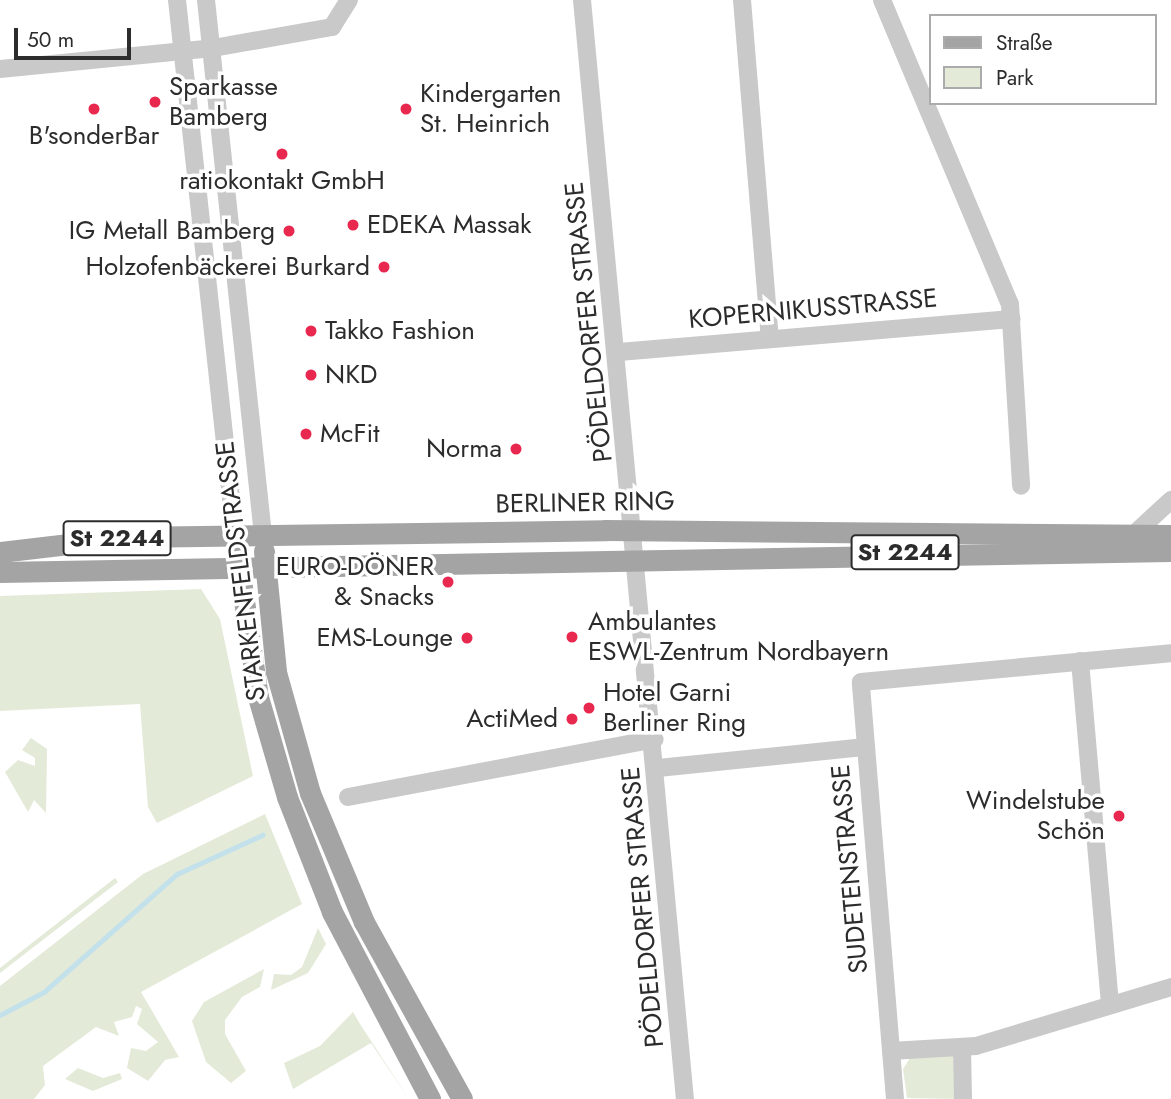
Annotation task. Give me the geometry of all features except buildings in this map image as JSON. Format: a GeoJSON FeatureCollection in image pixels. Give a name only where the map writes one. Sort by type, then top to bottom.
{"type":"FeatureCollection","features":[{"type":"Feature","properties":{"kind":"main road","name":"BERLINER RING"},"geometry":{"type":"LineString","coordinates":[[0,552],[128,537],[636,530],[1171,535]]}},
{"type":"Feature","properties":{"kind":"main road","name":"STARKENFELDSTRASSE"},"geometry":{"type":"LineString","coordinates":[[235,536],[258,697],[287,797],[332,912],[430,1099]]}},
{"type":"Feature","properties":{"kind":"main road","name":"STARKENFELDSTRASSE"},"geometry":{"type":"LineString","coordinates":[[263,536],[276,672],[310,793],[364,922],[461,1099]]}},
{"type":"Feature","properties":{"kind":"main road","name":"BERLINER RING"},"geometry":{"type":"LineString","coordinates":[[0,572],[238,564],[1171,551]]}},
{"type":"Feature","properties":{"kind":"street","name":"STARKENFELDSTRASSE"},"geometry":{"type":"LineString","coordinates":[[177,0],[186,50],[235,536]]}},
{"type":"Feature","properties":{"kind":"street","name":"STARKENFELDSTRASSE"},"geometry":{"type":"LineString","coordinates":[[206,0],[263,536]]}},
{"type":"Feature","properties":{"kind":"street"},"geometry":{"type":"LineString","coordinates":[[0,69],[213,48],[332,27],[349,0]]}},
{"type":"Feature","properties":{"kind":"street","name":"PÖDELDORFER STRASSE"},"geometry":{"type":"LineString","coordinates":[[582,0],[639,557],[685,1099]]}},
{"type":"Feature","properties":{"kind":"street"},"geometry":{"type":"LineString","coordinates":[[742,0],[771,339]]}},
{"type":"Feature","properties":{"kind":"street"},"geometry":{"type":"LineString","coordinates":[[882,0],[1004,286],[1012,319],[1021,486]]}},
{"type":"Feature","properties":{"kind":"street","name":"KOPERNIKUSSTRASSE"},"geometry":{"type":"LineString","coordinates":[[619,352],[1012,319]]}},
{"type":"Feature","properties":{"kind":"street"},"geometry":{"type":"LineString","coordinates":[[1133,535],[1171,500]]}},
{"type":"Feature","properties":{"kind":"street"},"geometry":{"type":"LineString","coordinates":[[1110,1003],[1080,661],[1171,653]]}},
{"type":"Feature","properties":{"kind":"street","name":"SUDETENSTRASSE"},"geometry":{"type":"LineString","coordinates":[[895,1099],[861,682],[1080,661]]}},
{"type":"Feature","properties":{"kind":"street"},"geometry":{"type":"LineString","coordinates":[[348,797],[656,739]]}},
{"type":"Feature","properties":{"kind":"street"},"geometry":{"type":"LineString","coordinates":[[658,768],[866,747]]}},
{"type":"Feature","properties":{"kind":"street"},"geometry":{"type":"LineString","coordinates":[[891,1051],[961,1047],[1171,987]]}},
{"type":"Feature","properties":{"kind":"street"},"geometry":{"type":"LineString","coordinates":[[961,1047],[963,1099]]}},
{"type":"Feature","properties":{"kind":"green space"},"geometry":{"type":"Polygon","coordinates":[[[201,589],[220,619],[253,776],[157,823],[148,807],[140,704],[0,711],[0,596],[201,589]]]}},
{"type":"Feature","properties":{"kind":"green space"},"geometry":{"type":"Polygon","coordinates":[[[31,738],[47,749],[46,813],[34,800],[28,812],[5,772],[18,760],[35,766],[35,758],[22,750],[31,738]]]}},
{"type":"Feature","properties":{"kind":"green space"},"geometry":{"type":"Polygon","coordinates":[[[265,814],[302,904],[141,992],[179,1057],[165,1060],[148,1081],[127,1068],[131,1048],[146,1051],[158,1042],[137,1024],[142,1009],[136,1006],[132,1017],[114,1022],[119,1036],[96,1027],[43,1066],[45,1085],[34,1099],[0,1099],[0,986],[143,874],[265,814]]]}},
{"type":"Feature","properties":{"kind":"green space"},"geometry":{"type":"Polygon","coordinates":[[[115,878],[118,882],[0,973],[0,968],[115,878]]]}},
{"type":"Feature","properties":{"kind":"green space"},"geometry":{"type":"Polygon","coordinates":[[[318,928],[326,944],[308,973],[271,990],[274,974],[291,975],[302,967],[318,928]]]}},
{"type":"Feature","properties":{"kind":"green space"},"geometry":{"type":"Polygon","coordinates":[[[264,969],[260,987],[242,997],[225,1020],[225,1034],[246,1071],[231,1083],[206,1062],[192,1021],[204,1002],[264,969]]]}},
{"type":"Feature","properties":{"kind":"green space"},"geometry":{"type":"Polygon","coordinates":[[[353,1012],[409,1099],[371,1043],[293,1089],[284,1063],[320,1046],[353,1012]]]}},
{"type":"Feature","properties":{"kind":"green space"},"geometry":{"type":"Polygon","coordinates":[[[953,1055],[957,1099],[907,1098],[903,1069],[910,1058],[953,1055]]]}},
{"type":"Feature","properties":{"kind":"green space"},"geometry":{"type":"Polygon","coordinates":[[[78,1068],[103,1078],[120,1073],[122,1079],[93,1091],[65,1079],[78,1068]]]}},
{"type":"Feature","properties":{"kind":"waterway"},"geometry":{"type":"LineString","coordinates":[[0,1015],[44,992],[177,874],[262,835]]}},
{"type":"Feature","properties":{"kind":"place","name":"Sparkasse Bamberg"},"geometry":{"type":"Point","coordinates":[155,102]}},
{"type":"Feature","properties":{"kind":"place","name":"B'sonderBar"},"geometry":{"type":"Point","coordinates":[94,109]}},
{"type":"Feature","properties":{"kind":"place","name":"Kindergarten St. Heinrich"},"geometry":{"type":"Point","coordinates":[406,109]}},
{"type":"Feature","properties":{"kind":"place","name":"ratiokontakt GmbH"},"geometry":{"type":"Point","coordinates":[282,154]}},
{"type":"Feature","properties":{"kind":"place","name":"EDEKA Massak"},"geometry":{"type":"Point","coordinates":[353,225]}},
{"type":"Feature","properties":{"kind":"place","name":"IG Metall Bamberg"},"geometry":{"type":"Point","coordinates":[289,231]}},
{"type":"Feature","properties":{"kind":"place","name":"Holzofenbäckerei Burkard"},"geometry":{"type":"Point","coordinates":[384,267]}},
{"type":"Feature","properties":{"kind":"place","name":"Takko Fashion"},"geometry":{"type":"Point","coordinates":[311,331]}},
{"type":"Feature","properties":{"kind":"place","name":"NKD"},"geometry":{"type":"Point","coordinates":[311,375]}},
{"type":"Feature","properties":{"kind":"place","name":"McFit"},"geometry":{"type":"Point","coordinates":[306,434]}},
{"type":"Feature","properties":{"kind":"place","name":"Norma"},"geometry":{"type":"Point","coordinates":[516,449]}},
{"type":"Feature","properties":{"kind":"place","name":"EURO-DÖNER & Snacks"},"geometry":{"type":"Point","coordinates":[448,582]}},
{"type":"Feature","properties":{"kind":"place","name":"Ambulantes ESWL-Zentrum Nordbayern"},"geometry":{"type":"Point","coordinates":[572,637]}},
{"type":"Feature","properties":{"kind":"place","name":"EMS-Lounge"},"geometry":{"type":"Point","coordinates":[467,638]}},
{"type":"Feature","properties":{"kind":"place","name":"Hotel Garni Berliner Ring"},"geometry":{"type":"Point","coordinates":[589,708]}},
{"type":"Feature","properties":{"kind":"place","name":"ActiMed"},"geometry":{"type":"Point","coordinates":[572,719]}},
{"type":"Feature","properties":{"kind":"place","name":"Windelstube Schön"},"geometry":{"type":"Point","coordinates":[1119,816]}}]}
